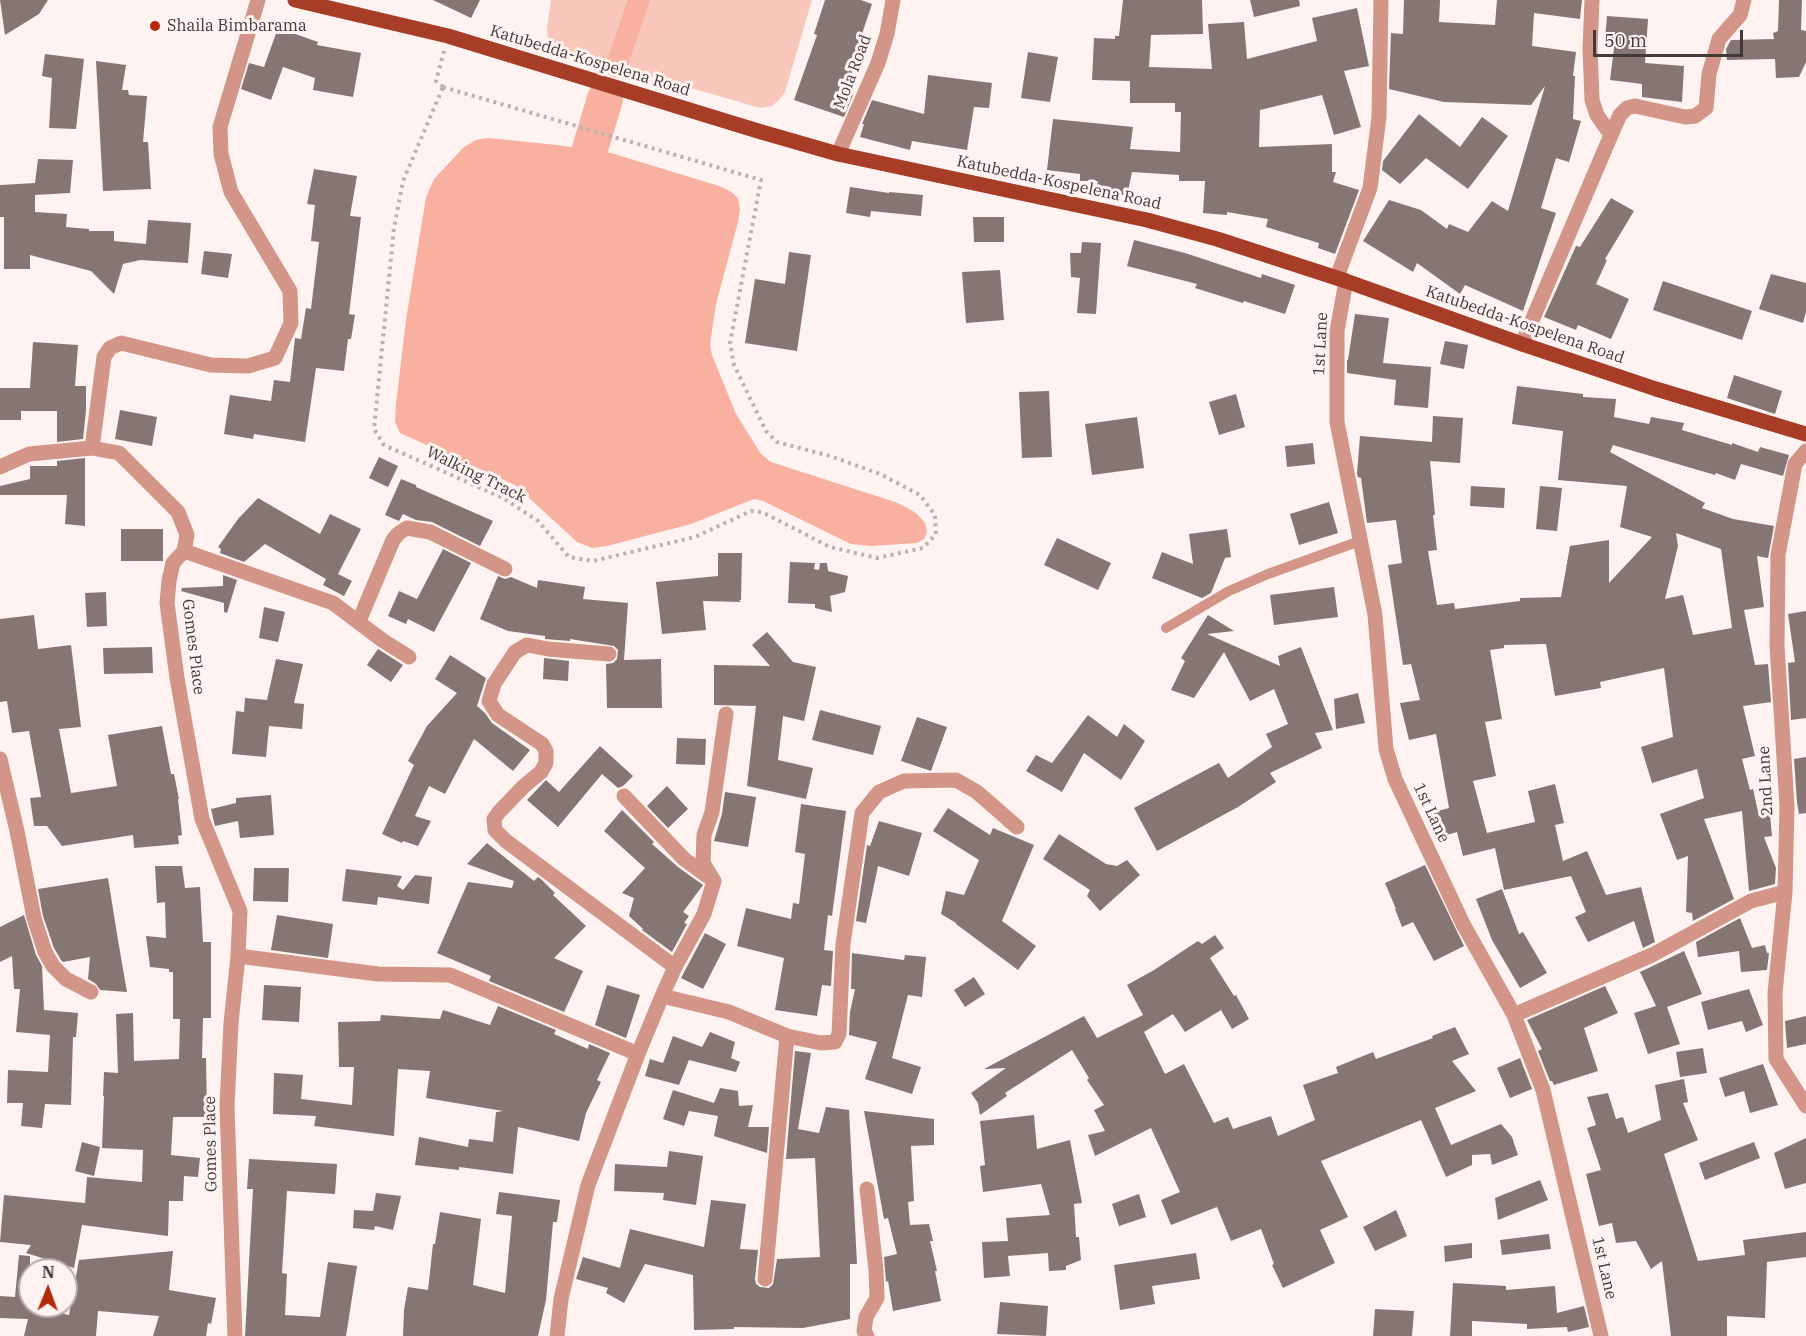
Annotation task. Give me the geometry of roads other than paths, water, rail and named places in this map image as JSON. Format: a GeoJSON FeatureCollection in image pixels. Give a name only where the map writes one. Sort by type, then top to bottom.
{"type":"FeatureCollection","features":[{"type":"Feature","properties":{"kind":"main road","name":"Katubedda-Kospelena Road"},"geometry":{"type":"LineString","coordinates":[[294,0],[448,36],[838,154],[1147,220],[1217,239],[1341,279],[1656,389],[1806,434]]}},
{"type":"Feature","properties":{"kind":"street"},"geometry":{"type":"LineString","coordinates":[[92,448],[104,357],[110,348],[121,343],[211,364],[248,366],[275,358],[291,322],[290,291],[231,192],[221,154],[220,127],[258,0]]}},
{"type":"Feature","properties":{"kind":"street","name":"Mola Road"},"geometry":{"type":"LineString","coordinates":[[838,154],[878,63],[887,34],[893,0]]}},
{"type":"Feature","properties":{"kind":"street","name":"1st Lane"},"geometry":{"type":"LineString","coordinates":[[1381,0],[1379,117],[1370,188],[1341,279],[1337,331],[1337,422],[1375,615],[1386,749],[1395,779],[1463,924],[1514,1015],[1543,1090],[1601,1336]]}},
{"type":"Feature","properties":{"kind":"street"},"geometry":{"type":"LineString","coordinates":[[1592,0],[1590,49],[1592,100],[1598,115],[1611,135]]}},
{"type":"Feature","properties":{"kind":"street"},"geometry":{"type":"LineString","coordinates":[[1522,344],[1620,115],[1627,108],[1635,106],[1685,117],[1695,116],[1706,108],[1709,75],[1719,39],[1740,15],[1744,0]]}},
{"type":"Feature","properties":{"kind":"street"},"geometry":{"type":"LineString","coordinates":[[0,467],[29,454],[92,448],[119,453],[178,512],[187,535],[184,551],[333,603],[409,657]]}},
{"type":"Feature","properties":{"kind":"street","name":"2nd Lane"},"geometry":{"type":"LineString","coordinates":[[1806,451],[1795,465],[1778,555],[1777,646],[1787,806],[1785,892],[1775,993],[1776,1059],[1806,1106]]}},
{"type":"Feature","properties":{"kind":"street"},"geometry":{"type":"LineString","coordinates":[[359,621],[393,540],[407,528],[430,532],[505,569]]}},
{"type":"Feature","properties":{"kind":"street","name":"Gomes Place"},"geometry":{"type":"LineString","coordinates":[[184,551],[173,563],[168,581],[167,603],[177,678],[202,819],[240,911],[227,1106],[235,1305],[234,1336]]}},
{"type":"Feature","properties":{"kind":"street"},"geometry":{"type":"LineString","coordinates":[[609,654],[527,645],[515,652],[494,684],[489,701],[498,715],[542,744],[546,751],[546,763],[541,772],[524,786],[494,819],[495,830],[506,841],[675,967]]}},
{"type":"Feature","properties":{"kind":"street"},"geometry":{"type":"LineString","coordinates":[[557,1336],[561,1299],[588,1185],[662,996],[704,914],[714,881],[703,863],[704,835],[711,812],[726,714]]}},
{"type":"Feature","properties":{"kind":"street"},"geometry":{"type":"LineString","coordinates":[[0,759],[6,813],[45,952],[53,966],[66,979],[91,992]]}},
{"type":"Feature","properties":{"kind":"street"},"geometry":{"type":"LineString","coordinates":[[662,996],[729,1012],[787,1036],[821,1044],[835,1042],[839,1034],[843,944],[862,813],[879,792],[904,781],[956,780],[977,792],[1017,827]]}},
{"type":"Feature","properties":{"kind":"street"},"geometry":{"type":"LineString","coordinates":[[624,796],[684,860],[714,881]]}},
{"type":"Feature","properties":{"kind":"street"},"geometry":{"type":"LineString","coordinates":[[1514,1015],[1652,955],[1751,901],[1785,892]]}},
{"type":"Feature","properties":{"kind":"street"},"geometry":{"type":"LineString","coordinates":[[238,956],[378,974],[450,975],[638,1054]]}},
{"type":"Feature","properties":{"kind":"street"},"geometry":{"type":"LineString","coordinates":[[765,1278],[787,1036]]}},
{"type":"Feature","properties":{"kind":"street"},"geometry":{"type":"LineString","coordinates":[[867,1189],[877,1298],[866,1317],[864,1331],[867,1336]]}},
{"type":"Feature","properties":{"kind":"lane"},"geometry":{"type":"LineString","coordinates":[[1166,628],[1229,591],[1268,574],[1360,541]]}},
{"type":"Feature","properties":{"kind":"waterway"},"geometry":{"type":"LineString","coordinates":[[616,67],[639,0]]}},
{"type":"Feature","properties":{"kind":"waterway"},"geometry":{"type":"LineString","coordinates":[[590,149],[605,99]]}},
{"type":"Feature","properties":{"kind":"place","name":"Shaila Bimbarama"},"geometry":{"type":"Point","coordinates":[155,26]}}]}
